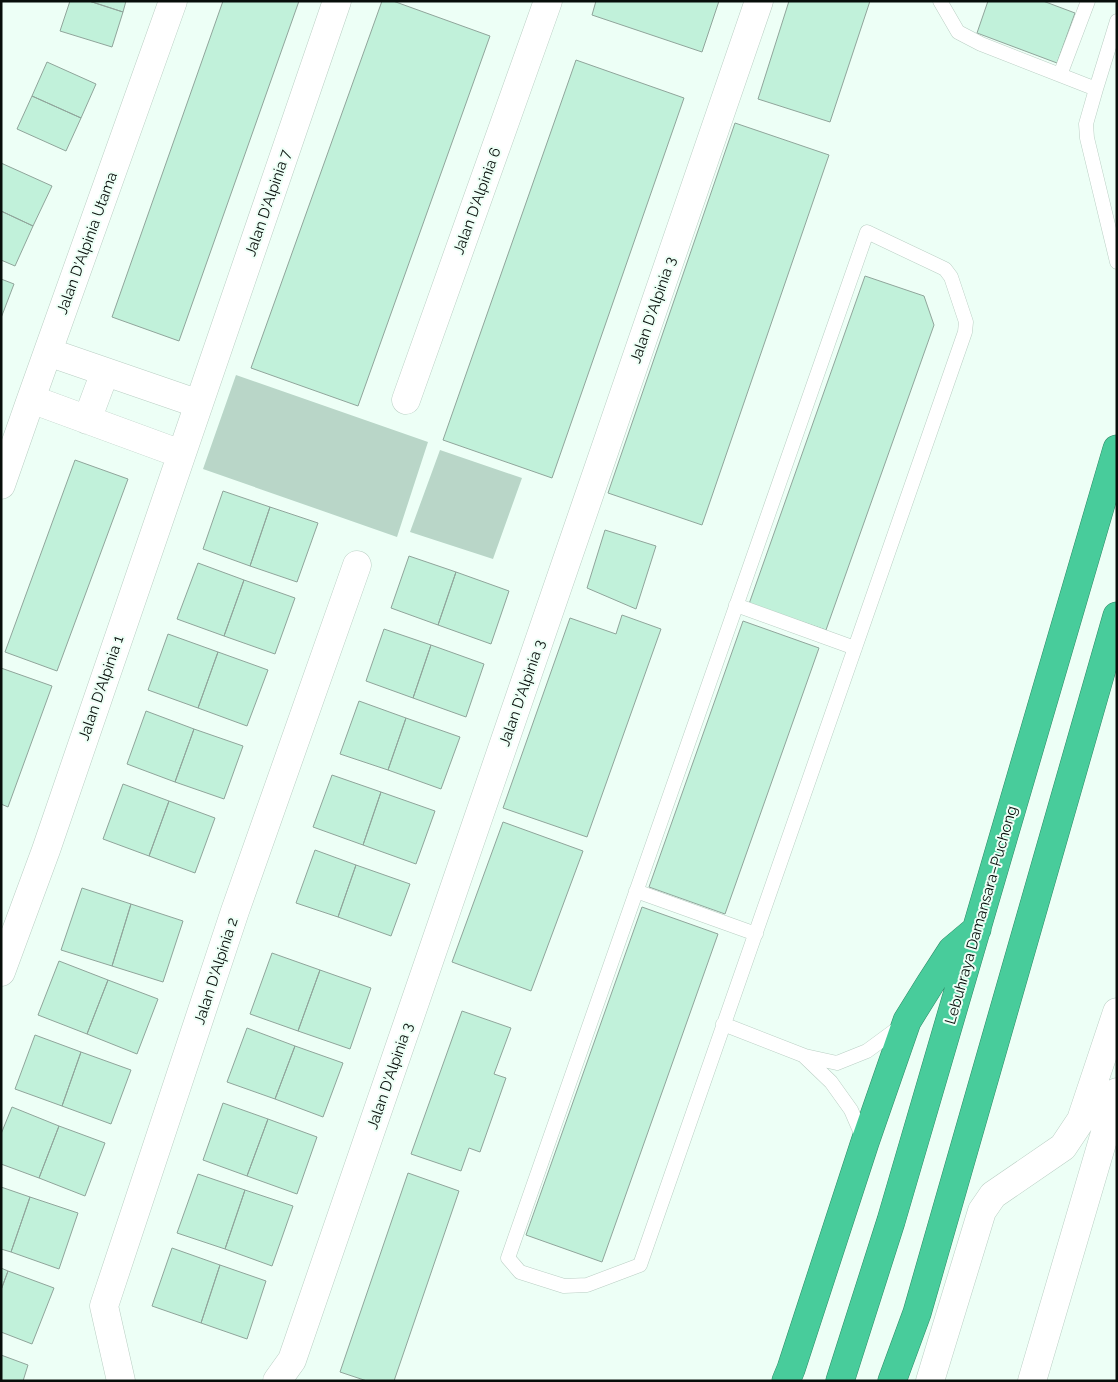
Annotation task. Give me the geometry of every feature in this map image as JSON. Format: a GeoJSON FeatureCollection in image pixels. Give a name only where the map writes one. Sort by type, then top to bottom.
{"type":"FeatureCollection","features":[{"type":"Feature","properties":{"kind":"highway","name":"Lebuhraya Damansara–Puchong"},"geometry":{"type":"LineString","coordinates":[[840,1381],[891,1221],[1117,449]]}},
{"type":"Feature","properties":{"kind":"highway"},"geometry":{"type":"LineString","coordinates":[[892,1381],[917,1313],[1117,616]]}},
{"type":"Feature","properties":{"kind":"highway"},"geometry":{"type":"LineString","coordinates":[[786,1381],[865,1142],[908,1021],[952,950],[977,929]]}},
{"type":"Feature","properties":{"kind":"highway"},"geometry":{"type":"LineString","coordinates":[[913,1381],[917,1313]]}},
{"type":"Feature","properties":{"kind":"street","name":"Jalan D'Alpinia Utama"},"geometry":{"type":"LineString","coordinates":[[1,484],[173,1]]}},
{"type":"Feature","properties":{"kind":"street","name":"Jalan D'Alpinia 7"},"geometry":{"type":"LineString","coordinates":[[199,404],[338,1]]}},
{"type":"Feature","properties":{"kind":"street","name":"Jalan D'Alpinia 6"},"geometry":{"type":"LineString","coordinates":[[406,400],[548,1]]}},
{"type":"Feature","properties":{"kind":"street","name":"Jalan D'Alpinia 3"},"geometry":{"type":"LineString","coordinates":[[277,1381],[292,1360],[759,1]]}},
{"type":"Feature","properties":{"kind":"street"},"geometry":{"type":"LineString","coordinates":[[48,352],[199,404]]}},
{"type":"Feature","properties":{"kind":"street"},"geometry":{"type":"LineString","coordinates":[[87,420],[105,372]]}},
{"type":"Feature","properties":{"kind":"street"},"geometry":{"type":"LineString","coordinates":[[30,399],[181,454]]}},
{"type":"Feature","properties":{"kind":"street","name":"Jalan D'Alpinia 1"},"geometry":{"type":"LineString","coordinates":[[1,972],[46,850],[199,404]]}},
{"type":"Feature","properties":{"kind":"street","name":"Jalan D'Alpinia 2"},"geometry":{"type":"LineString","coordinates":[[121,1381],[104,1306],[235,911],[357,565]]}},
{"type":"Feature","properties":{"kind":"street"},"geometry":{"type":"LineString","coordinates":[[930,1381],[982,1210],[993,1195],[1064,1147],[1081,1120],[1117,1012]]}},
{"type":"Feature","properties":{"kind":"street"},"geometry":{"type":"LineString","coordinates":[[1032,1381],[1112,1122],[1117,1092]]}},
{"type":"Feature","properties":{"kind":"lane"},"geometry":{"type":"LineString","coordinates":[[940,1],[958,32],[982,44],[1096,89]]}},
{"type":"Feature","properties":{"kind":"lane"},"geometry":{"type":"LineString","coordinates":[[1060,75],[1088,1]]}},
{"type":"Feature","properties":{"kind":"lane"},"geometry":{"type":"LineString","coordinates":[[1117,21],[1086,124],[1087,138],[1117,262]]}},
{"type":"Feature","properties":{"kind":"lane"},"geometry":{"type":"LineString","coordinates":[[866,232],[945,268],[951,277],[966,322],[965,332],[640,1265],[587,1285],[564,1286],[520,1272],[508,1258],[736,605],[866,232]]}},
{"type":"Feature","properties":{"kind":"lane"},"geometry":{"type":"LineString","coordinates":[[736,605],[855,648]]}},
{"type":"Feature","properties":{"kind":"lane"},"geometry":{"type":"LineString","coordinates":[[636,891],[756,934]]}},
{"type":"Feature","properties":{"kind":"lane"},"geometry":{"type":"LineString","coordinates":[[723,1024],[805,1056],[837,1063],[866,1051],[908,1021]]}},
{"type":"Feature","properties":{"kind":"lane"},"geometry":{"type":"LineString","coordinates":[[805,1056],[831,1082],[851,1110],[865,1142]]}},
{"type":"Feature","properties":{"kind":"green space"},"geometry":{"type":"Polygon","coordinates":[[[236,375],[428,442],[397,537],[203,469],[236,375]]]}},
{"type":"Feature","properties":{"kind":"green space"},"geometry":{"type":"Polygon","coordinates":[[[440,450],[522,478],[493,559],[410,532],[440,450]]]}},
{"type":"Feature","properties":{"kind":"building"},"geometry":{"type":"Polygon","coordinates":[[[70,1],[89,1],[123,12],[112,47],[60,31],[70,1]]]}},
{"type":"Feature","properties":{"kind":"building"},"geometry":{"type":"Polygon","coordinates":[[[89,1],[126,1],[123,12],[89,1]]]}},
{"type":"Feature","properties":{"kind":"building"},"geometry":{"type":"Polygon","coordinates":[[[223,1],[299,1],[179,341],[112,317],[223,1]]]}},
{"type":"Feature","properties":{"kind":"building"},"geometry":{"type":"Polygon","coordinates":[[[382,1],[393,1],[490,36],[358,406],[251,368],[382,1]]]}},
{"type":"Feature","properties":{"kind":"building"},"geometry":{"type":"Polygon","coordinates":[[[596,1],[719,1],[702,52],[592,15],[596,1]]]}},
{"type":"Feature","properties":{"kind":"building"},"geometry":{"type":"Polygon","coordinates":[[[789,1],[870,1],[830,122],[758,99],[789,1]]]}},
{"type":"Feature","properties":{"kind":"building"},"geometry":{"type":"Polygon","coordinates":[[[988,1],[1043,1],[1075,13],[1057,63],[977,33],[988,1]]]}},
{"type":"Feature","properties":{"kind":"building"},"geometry":{"type":"Polygon","coordinates":[[[576,60],[684,98],[552,478],[443,440],[576,60]]]}},
{"type":"Feature","properties":{"kind":"building"},"geometry":{"type":"Polygon","coordinates":[[[47,62],[96,84],[81,118],[32,96],[47,62]]]}},
{"type":"Feature","properties":{"kind":"building"},"geometry":{"type":"Polygon","coordinates":[[[32,96],[81,118],[66,151],[17,129],[32,96]]]}},
{"type":"Feature","properties":{"kind":"building"},"geometry":{"type":"Polygon","coordinates":[[[735,123],[829,155],[702,525],[608,493],[735,123]]]}},
{"type":"Feature","properties":{"kind":"building"},"geometry":{"type":"Polygon","coordinates":[[[1,163],[52,186],[33,226],[1,211],[1,163]]]}},
{"type":"Feature","properties":{"kind":"building"},"geometry":{"type":"Polygon","coordinates":[[[1,211],[33,226],[15,266],[1,260],[1,211]]]}},
{"type":"Feature","properties":{"kind":"building"},"geometry":{"type":"Polygon","coordinates":[[[865,276],[924,296],[934,325],[826,630],[749,604],[865,276]]]}},
{"type":"Feature","properties":{"kind":"building"},"geometry":{"type":"Polygon","coordinates":[[[1,279],[14,284],[1,318],[1,279]]]}},
{"type":"Feature","properties":{"kind":"building"},"geometry":{"type":"Polygon","coordinates":[[[75,460],[128,479],[57,671],[5,652],[75,460]]]}},
{"type":"Feature","properties":{"kind":"building"},"geometry":{"type":"Polygon","coordinates":[[[223,491],[270,507],[250,566],[203,549],[223,491]]]}},
{"type":"Feature","properties":{"kind":"building"},"geometry":{"type":"Polygon","coordinates":[[[270,507],[318,523],[297,582],[250,566],[270,507]]]}},
{"type":"Feature","properties":{"kind":"building"},"geometry":{"type":"Polygon","coordinates":[[[605,530],[656,546],[636,609],[587,588],[605,530]]]}},
{"type":"Feature","properties":{"kind":"building"},"geometry":{"type":"Polygon","coordinates":[[[409,556],[456,572],[438,625],[391,608],[409,556]]]}},
{"type":"Feature","properties":{"kind":"building"},"geometry":{"type":"Polygon","coordinates":[[[198,563],[244,580],[224,636],[177,619],[198,563]]]}},
{"type":"Feature","properties":{"kind":"building"},"geometry":{"type":"Polygon","coordinates":[[[456,572],[509,591],[491,644],[438,625],[456,572]]]}},
{"type":"Feature","properties":{"kind":"building"},"geometry":{"type":"Polygon","coordinates":[[[244,580],[295,598],[275,654],[224,636],[244,580]]]}},
{"type":"Feature","properties":{"kind":"building"},"geometry":{"type":"Polygon","coordinates":[[[622,615],[661,629],[587,837],[503,808],[570,618],[616,634],[622,615]]]}},
{"type":"Feature","properties":{"kind":"building"},"geometry":{"type":"Polygon","coordinates":[[[743,621],[819,648],[725,914],[649,887],[743,621]]]}},
{"type":"Feature","properties":{"kind":"building"},"geometry":{"type":"Polygon","coordinates":[[[384,629],[431,645],[413,698],[366,681],[384,629]]]}},
{"type":"Feature","properties":{"kind":"building"},"geometry":{"type":"Polygon","coordinates":[[[168,634],[218,652],[198,708],[148,690],[168,634]]]}},
{"type":"Feature","properties":{"kind":"building"},"geometry":{"type":"Polygon","coordinates":[[[431,645],[484,664],[466,717],[413,698],[431,645]]]}},
{"type":"Feature","properties":{"kind":"building"},"geometry":{"type":"Polygon","coordinates":[[[218,652],[268,670],[247,726],[198,708],[218,652]]]}},
{"type":"Feature","properties":{"kind":"building"},"geometry":{"type":"Polygon","coordinates":[[[1,668],[52,686],[8,807],[1,804],[1,668]]]}},
{"type":"Feature","properties":{"kind":"building"},"geometry":{"type":"Polygon","coordinates":[[[359,701],[406,718],[388,770],[340,754],[359,701]]]}},
{"type":"Feature","properties":{"kind":"building"},"geometry":{"type":"Polygon","coordinates":[[[146,711],[194,729],[175,782],[127,764],[146,711]]]}},
{"type":"Feature","properties":{"kind":"building"},"geometry":{"type":"Polygon","coordinates":[[[406,718],[460,737],[441,789],[388,770],[406,718]]]}},
{"type":"Feature","properties":{"kind":"building"},"geometry":{"type":"Polygon","coordinates":[[[194,729],[243,746],[224,799],[175,782],[194,729]]]}},
{"type":"Feature","properties":{"kind":"building"},"geometry":{"type":"Polygon","coordinates":[[[332,775],[381,792],[363,845],[313,827],[332,775]]]}},
{"type":"Feature","properties":{"kind":"building"},"geometry":{"type":"Polygon","coordinates":[[[123,784],[169,801],[149,856],[103,839],[123,784]]]}},
{"type":"Feature","properties":{"kind":"building"},"geometry":{"type":"Polygon","coordinates":[[[381,792],[435,811],[416,864],[363,845],[381,792]]]}},
{"type":"Feature","properties":{"kind":"building"},"geometry":{"type":"Polygon","coordinates":[[[169,801],[215,818],[195,873],[149,856],[169,801]]]}},
{"type":"Feature","properties":{"kind":"building"},"geometry":{"type":"Polygon","coordinates":[[[503,822],[583,851],[531,991],[452,962],[503,822]]]}},
{"type":"Feature","properties":{"kind":"building"},"geometry":{"type":"Polygon","coordinates":[[[315,850],[356,865],[338,917],[296,903],[315,850]]]}},
{"type":"Feature","properties":{"kind":"building"},"geometry":{"type":"Polygon","coordinates":[[[356,865],[410,884],[391,936],[338,917],[356,865]]]}},
{"type":"Feature","properties":{"kind":"building"},"geometry":{"type":"Polygon","coordinates":[[[82,888],[131,904],[112,966],[61,950],[82,888]]]}},
{"type":"Feature","properties":{"kind":"building"},"geometry":{"type":"Polygon","coordinates":[[[131,904],[183,921],[163,982],[112,966],[131,904]]]}},
{"type":"Feature","properties":{"kind":"building"},"geometry":{"type":"Polygon","coordinates":[[[642,907],[718,934],[602,1262],[526,1235],[642,907]]]}},
{"type":"Feature","properties":{"kind":"building"},"geometry":{"type":"Polygon","coordinates":[[[272,953],[320,970],[298,1031],[250,1014],[272,953]]]}},
{"type":"Feature","properties":{"kind":"building"},"geometry":{"type":"Polygon","coordinates":[[[59,961],[108,980],[87,1034],[38,1015],[59,961]]]}},
{"type":"Feature","properties":{"kind":"building"},"geometry":{"type":"Polygon","coordinates":[[[320,970],[371,988],[350,1049],[298,1031],[320,970]]]}},
{"type":"Feature","properties":{"kind":"building"},"geometry":{"type":"Polygon","coordinates":[[[108,980],[158,999],[137,1054],[87,1034],[108,980]]]}},
{"type":"Feature","properties":{"kind":"building"},"geometry":{"type":"Polygon","coordinates":[[[462,1011],[511,1028],[494,1074],[506,1078],[480,1152],[469,1148],[461,1171],[411,1154],[462,1011]]]}},
{"type":"Feature","properties":{"kind":"building"},"geometry":{"type":"Polygon","coordinates":[[[247,1028],[295,1046],[275,1099],[227,1082],[247,1028]]]}},
{"type":"Feature","properties":{"kind":"building"},"geometry":{"type":"Polygon","coordinates":[[[35,1035],[81,1052],[62,1106],[15,1089],[35,1035]]]}},
{"type":"Feature","properties":{"kind":"building"},"geometry":{"type":"Polygon","coordinates":[[[295,1046],[343,1063],[323,1117],[275,1099],[295,1046]]]}},
{"type":"Feature","properties":{"kind":"building"},"geometry":{"type":"Polygon","coordinates":[[[81,1052],[131,1070],[111,1124],[62,1106],[81,1052]]]}},
{"type":"Feature","properties":{"kind":"building"},"geometry":{"type":"Polygon","coordinates":[[[223,1103],[268,1119],[247,1176],[203,1160],[223,1103]]]}},
{"type":"Feature","properties":{"kind":"building"},"geometry":{"type":"Polygon","coordinates":[[[12,1107],[59,1126],[39,1178],[1,1164],[1,1134],[12,1107]]]}},
{"type":"Feature","properties":{"kind":"building"},"geometry":{"type":"Polygon","coordinates":[[[268,1119],[317,1137],[297,1194],[247,1176],[268,1119]]]}},
{"type":"Feature","properties":{"kind":"building"},"geometry":{"type":"Polygon","coordinates":[[[59,1126],[105,1143],[85,1196],[39,1178],[59,1126]]]}},
{"type":"Feature","properties":{"kind":"building"},"geometry":{"type":"Polygon","coordinates":[[[408,1173],[459,1191],[394,1381],[367,1381],[340,1372],[408,1173]]]}},
{"type":"Feature","properties":{"kind":"building"},"geometry":{"type":"Polygon","coordinates":[[[198,1174],[245,1190],[225,1249],[177,1233],[198,1174]]]}},
{"type":"Feature","properties":{"kind":"building"},"geometry":{"type":"Polygon","coordinates":[[[1,1187],[30,1197],[11,1252],[1,1249],[1,1187]]]}},
{"type":"Feature","properties":{"kind":"building"},"geometry":{"type":"Polygon","coordinates":[[[245,1190],[293,1206],[272,1266],[225,1249],[245,1190]]]}},
{"type":"Feature","properties":{"kind":"building"},"geometry":{"type":"Polygon","coordinates":[[[30,1197],[78,1213],[59,1269],[11,1252],[30,1197]]]}},
{"type":"Feature","properties":{"kind":"building"},"geometry":{"type":"Polygon","coordinates":[[[172,1248],[220,1265],[201,1323],[152,1306],[172,1248]]]}},
{"type":"Feature","properties":{"kind":"building"},"geometry":{"type":"Polygon","coordinates":[[[220,1265],[266,1281],[247,1339],[201,1323],[220,1265]]]}},
{"type":"Feature","properties":{"kind":"building"},"geometry":{"type":"Polygon","coordinates":[[[1,1268],[8,1271],[1,1290],[1,1268]]]}},
{"type":"Feature","properties":{"kind":"building"},"geometry":{"type":"Polygon","coordinates":[[[8,1271],[54,1288],[32,1344],[1,1332],[1,1290],[8,1271]]]}},
{"type":"Feature","properties":{"kind":"building"},"geometry":{"type":"Polygon","coordinates":[[[1,1355],[28,1365],[23,1381],[1,1381],[1,1355]]]}}]}
